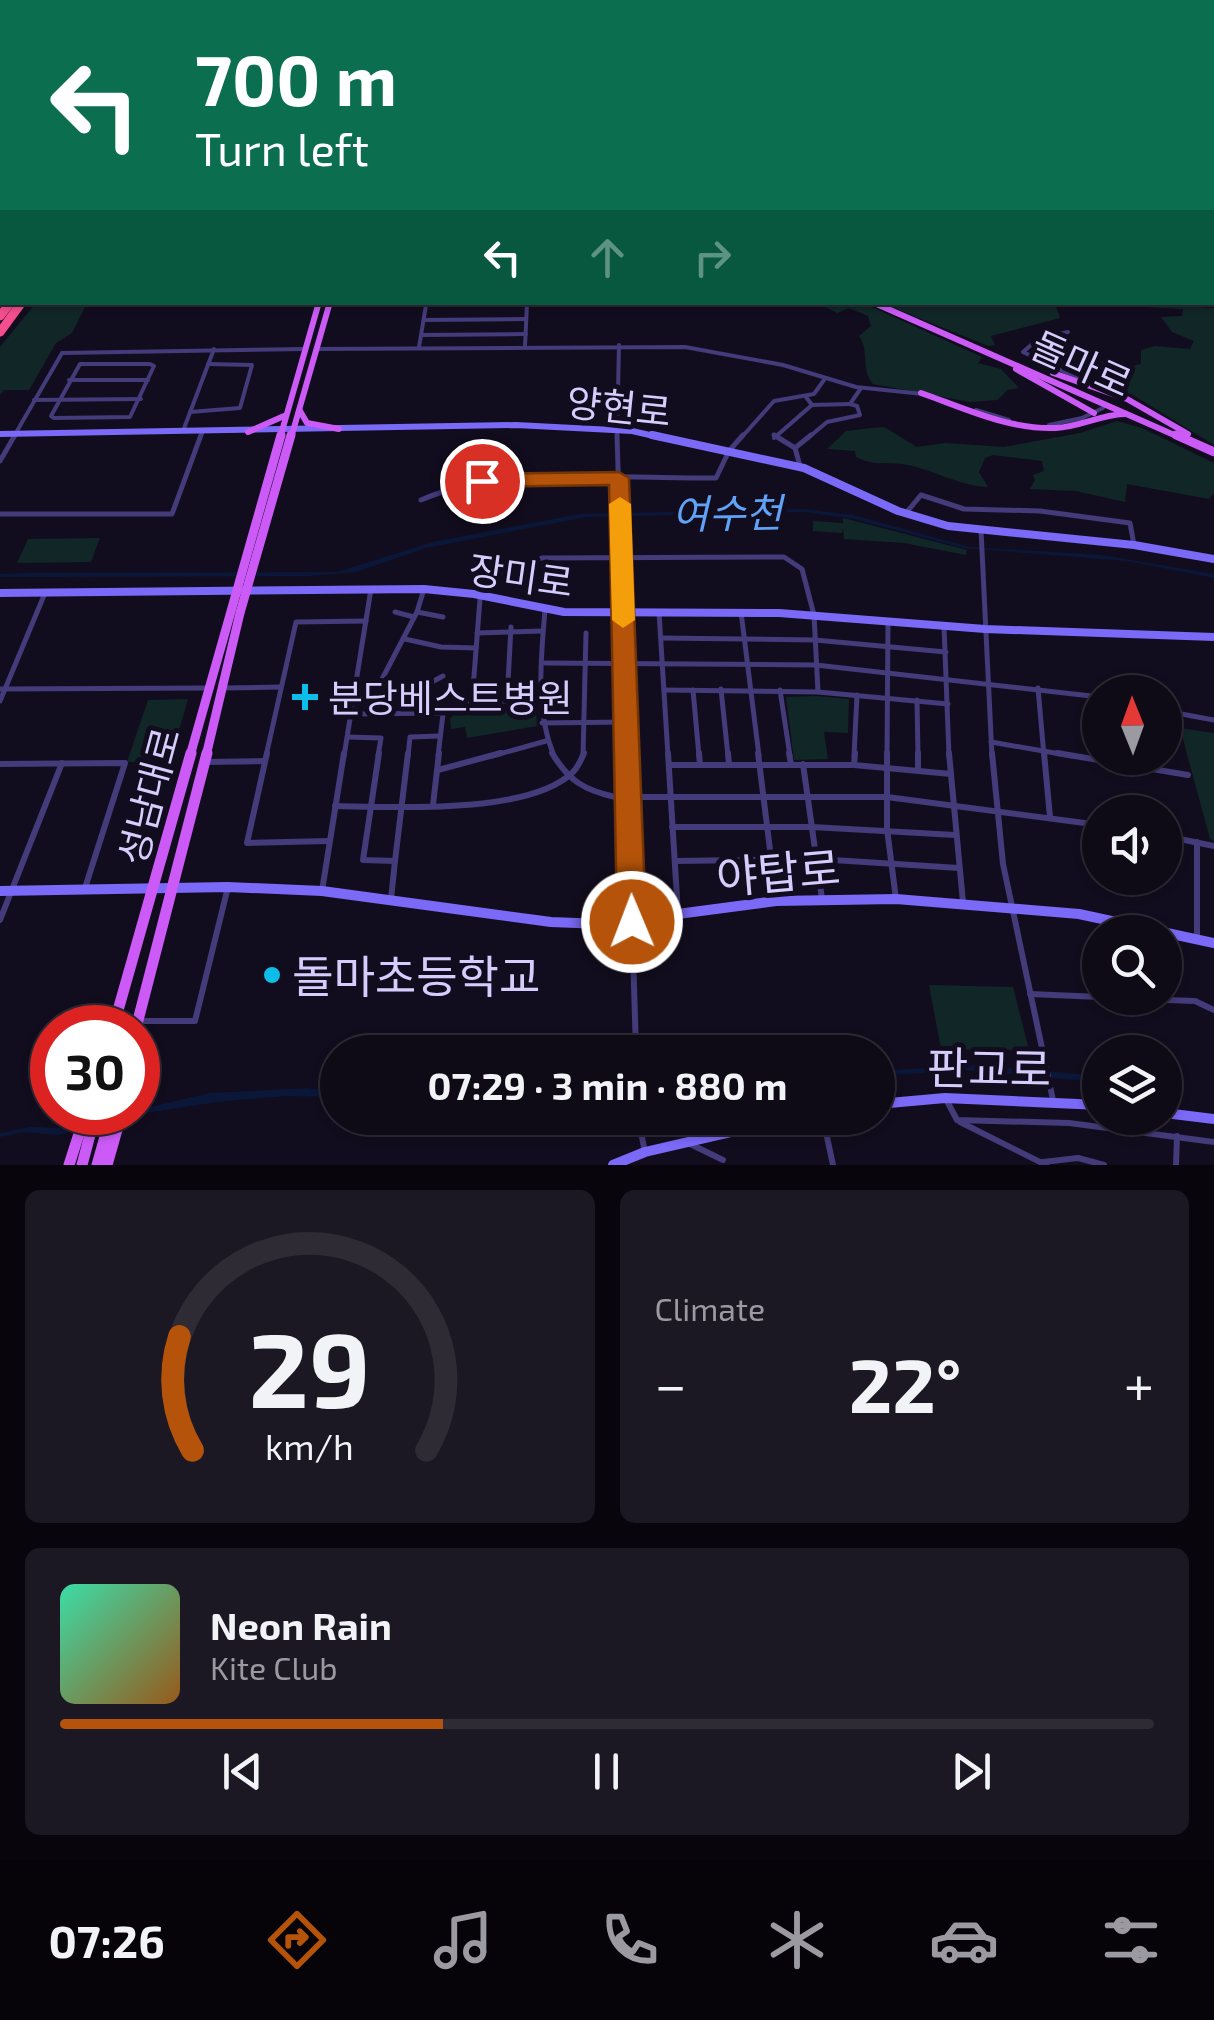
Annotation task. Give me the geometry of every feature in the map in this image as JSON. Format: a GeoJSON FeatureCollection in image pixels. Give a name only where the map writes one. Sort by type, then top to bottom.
{"type":"FeatureCollection","features":[{"type":"Feature","properties":{"kind":"highway"},"geometry":{"type":"LineString","coordinates":[[0,332],[20,305]]}},
{"type":"Feature","properties":{"kind":"main road"},"geometry":{"type":"LineString","coordinates":[[60,0],[84,0]]}},
{"type":"Feature","properties":{"kind":"main road"},"geometry":{"type":"LineString","coordinates":[[242,586],[243,562],[318,305]]}},
{"type":"Feature","properties":{"kind":"main road"},"geometry":{"type":"LineString","coordinates":[[242,586],[255,562],[329,305]]}},
{"type":"Feature","properties":{"kind":"main road","name":"돌마로"},"geometry":{"type":"LineString","coordinates":[[879,305],[1214,450]]}},
{"type":"Feature","properties":{"kind":"main road"},"geometry":{"type":"LineString","coordinates":[[993,354],[1115,398],[1214,450]]}},
{"type":"Feature","properties":{"kind":"main road"},"geometry":{"type":"LineString","coordinates":[[993,354],[1094,413]]}},
{"type":"Feature","properties":{"kind":"main road"},"geometry":{"type":"LineString","coordinates":[[921,393],[1028,427],[1063,428],[1105,415],[1132,414]]}},
{"type":"Feature","properties":{"kind":"main road"},"geometry":{"type":"LineString","coordinates":[[299,410],[307,422],[340,430]]}},
{"type":"Feature","properties":{"kind":"main road"},"geometry":{"type":"LineString","coordinates":[[248,432],[286,414]]}},
{"type":"Feature","properties":{"kind":"main road","name":"성남대로"},"geometry":{"type":"LineString","coordinates":[[142,1005],[224,688],[242,586]]}},
{"type":"Feature","properties":{"kind":"main road","name":"성남대로"},"geometry":{"type":"LineString","coordinates":[[120,1005],[209,688],[242,586]]}},
{"type":"Feature","properties":{"kind":"main road"},"geometry":{"type":"LineString","coordinates":[[69,1165],[96,1135]]}},
{"type":"Feature","properties":{"kind":"main road"},"geometry":{"type":"LineString","coordinates":[[82,1165],[97,1135]]}},
{"type":"Feature","properties":{"kind":"main road"},"geometry":{"type":"LineString","coordinates":[[97,1165],[99,1135]]}},
{"type":"Feature","properties":{"kind":"main road"},"geometry":{"type":"LineString","coordinates":[[100,1135],[107,1165]]}},
{"type":"Feature","properties":{"kind":"street"},"geometry":{"type":"LineString","coordinates":[[420,348],[426,305]]}},
{"type":"Feature","properties":{"kind":"street"},"geometry":{"type":"LineString","coordinates":[[525,346],[527,305]]}},
{"type":"Feature","properties":{"kind":"street"},"geometry":{"type":"LineString","coordinates":[[424,320],[526,319]]}},
{"type":"Feature","properties":{"kind":"street"},"geometry":{"type":"LineString","coordinates":[[1068,332],[1038,338],[1024,354],[1115,398]]}},
{"type":"Feature","properties":{"kind":"street"},"geometry":{"type":"LineString","coordinates":[[422,335],[526,334]]}},
{"type":"Feature","properties":{"kind":"street"},"geometry":{"type":"LineString","coordinates":[[619,345],[620,521],[635,1035]]}},
{"type":"Feature","properties":{"kind":"street"},"geometry":{"type":"LineString","coordinates":[[316,349],[685,347],[783,365],[861,388],[921,393],[1028,424],[1058,424],[1104,408]]}},
{"type":"Feature","properties":{"kind":"street"},"geometry":{"type":"LineString","coordinates":[[182,433],[214,349]]}},
{"type":"Feature","properties":{"kind":"street"},"geometry":{"type":"LineString","coordinates":[[0,461],[59,354],[74,350],[305,349]]}},
{"type":"Feature","properties":{"kind":"street"},"geometry":{"type":"LineString","coordinates":[[122,364],[128,350]]}},
{"type":"Feature","properties":{"kind":"street"},"geometry":{"type":"LineString","coordinates":[[80,364],[122,364],[154,366],[130,417],[51,416],[80,364]]}},
{"type":"Feature","properties":{"kind":"street"},"geometry":{"type":"LineString","coordinates":[[190,412],[240,408],[252,366],[208,364]]}},
{"type":"Feature","properties":{"kind":"street"},"geometry":{"type":"LineString","coordinates":[[68,380],[148,380]]}},
{"type":"Feature","properties":{"kind":"street"},"geometry":{"type":"LineString","coordinates":[[421,500],[450,487],[489,480],[716,478],[729,450],[774,402],[814,394],[824,380]]}},
{"type":"Feature","properties":{"kind":"street"},"geometry":{"type":"LineString","coordinates":[[850,404],[861,388]]}},
{"type":"Feature","properties":{"kind":"street"},"geometry":{"type":"LineString","coordinates":[[806,397],[812,405]]}},
{"type":"Feature","properties":{"kind":"street"},"geometry":{"type":"LineString","coordinates":[[34,400],[140,399]]}},
{"type":"Feature","properties":{"kind":"street"},"geometry":{"type":"LineString","coordinates":[[795,448],[827,422],[860,415],[857,406],[840,401],[812,405],[772,437],[795,448],[800,466]]}},
{"type":"Feature","properties":{"kind":"street","name":"양현로"},"geometry":{"type":"LineString","coordinates":[[0,434],[516,425],[618,430],[800,466],[906,514],[982,534],[1134,545],[1214,559]]}},
{"type":"Feature","properties":{"kind":"street"},"geometry":{"type":"LineString","coordinates":[[0,514],[172,514],[202,433]]}},
{"type":"Feature","properties":{"kind":"street"},"geometry":{"type":"LineString","coordinates":[[906,514],[921,495],[964,509],[1040,511],[1130,523],[1134,545]]}},
{"type":"Feature","properties":{"kind":"street"},"geometry":{"type":"LineString","coordinates":[[982,534],[996,809],[1052,1094]]}},
{"type":"Feature","properties":{"kind":"street"},"geometry":{"type":"LineString","coordinates":[[472,702],[482,574],[533,574],[532,565],[542,558],[784,557],[802,568],[814,615],[818,692]]}},
{"type":"Feature","properties":{"kind":"street","name":"장미로"},"geometry":{"type":"LineString","coordinates":[[0,593],[242,586],[424,590],[480,596],[544,610],[741,612],[985,630],[1214,637]]}},
{"type":"Feature","properties":{"kind":"street"},"geometry":{"type":"LineString","coordinates":[[322,891],[371,589]]}},
{"type":"Feature","properties":{"kind":"street"},"geometry":{"type":"LineString","coordinates":[[380,683],[416,614],[424,590]]}},
{"type":"Feature","properties":{"kind":"street"},"geometry":{"type":"LineString","coordinates":[[0,701],[45,592]]}},
{"type":"Feature","properties":{"kind":"street"},"geometry":{"type":"LineString","coordinates":[[544,610],[542,722],[546,741],[568,776],[588,792],[602,797],[886,797],[1082,822]]}},
{"type":"Feature","properties":{"kind":"street"},"geometry":{"type":"LineString","coordinates":[[394,612],[443,617]]}},
{"type":"Feature","properties":{"kind":"street"},"geometry":{"type":"LineString","coordinates":[[659,612],[678,917]]}},
{"type":"Feature","properties":{"kind":"street"},"geometry":{"type":"LineString","coordinates":[[741,612],[776,901]]}},
{"type":"Feature","properties":{"kind":"street"},"geometry":{"type":"LineString","coordinates":[[888,620],[886,797],[896,899]]}},
{"type":"Feature","properties":{"kind":"street"},"geometry":{"type":"LineString","coordinates":[[330,841],[246,842],[296,622],[366,622]]}},
{"type":"Feature","properties":{"kind":"street"},"geometry":{"type":"LineString","coordinates":[[944,626],[951,804],[963,904]]}},
{"type":"Feature","properties":{"kind":"street"},"geometry":{"type":"LineString","coordinates":[[508,701],[511,630]]}},
{"type":"Feature","properties":{"kind":"street"},"geometry":{"type":"LineString","coordinates":[[477,633],[543,632]]}},
{"type":"Feature","properties":{"kind":"street"},"geometry":{"type":"LineString","coordinates":[[335,806],[500,803],[568,776],[584,762],[586,632]]}},
{"type":"Feature","properties":{"kind":"street"},"geometry":{"type":"LineString","coordinates":[[660,638],[816,640],[946,652]]}},
{"type":"Feature","properties":{"kind":"street"},"geometry":{"type":"LineString","coordinates":[[403,639],[440,648],[476,648]]}},
{"type":"Feature","properties":{"kind":"street"},"geometry":{"type":"LineString","coordinates":[[544,664],[816,666],[1082,694]]}},
{"type":"Feature","properties":{"kind":"street"},"geometry":{"type":"LineString","coordinates":[[415,691],[443,676]]}},
{"type":"Feature","properties":{"kind":"street"},"geometry":{"type":"LineString","coordinates":[[357,683],[380,683],[415,691],[429,702],[426,714]]}},
{"type":"Feature","properties":{"kind":"street"},"geometry":{"type":"LineString","coordinates":[[224,688],[280,687]]}},
{"type":"Feature","properties":{"kind":"street"},"geometry":{"type":"LineString","coordinates":[[3,689],[209,688]]}},
{"type":"Feature","properties":{"kind":"street"},"geometry":{"type":"LineString","coordinates":[[1038,688],[1050,817]]}},
{"type":"Feature","properties":{"kind":"street"},"geometry":{"type":"LineString","coordinates":[[721,689],[729,764]]}},
{"type":"Feature","properties":{"kind":"street"},"geometry":{"type":"LineString","coordinates":[[664,690],[780,690],[948,704]]}},
{"type":"Feature","properties":{"kind":"street"},"geometry":{"type":"LineString","coordinates":[[692,690],[700,765]]}},
{"type":"Feature","properties":{"kind":"street"},"geometry":{"type":"LineString","coordinates":[[780,690],[791,764]]}},
{"type":"Feature","properties":{"kind":"street"},"geometry":{"type":"LineString","coordinates":[[854,765],[857,694]]}},
{"type":"Feature","properties":{"kind":"street"},"geometry":{"type":"LineString","coordinates":[[350,714],[443,713],[472,702],[542,700]]}},
{"type":"Feature","properties":{"kind":"street"},"geometry":{"type":"LineString","coordinates":[[917,700],[918,769]]}},
{"type":"Feature","properties":{"kind":"street"},"geometry":{"type":"LineString","coordinates":[[433,805],[443,713]]}},
{"type":"Feature","properties":{"kind":"street"},"geometry":{"type":"LineString","coordinates":[[1182,714],[1214,720]]}},
{"type":"Feature","properties":{"kind":"street"},"geometry":{"type":"LineString","coordinates":[[542,722],[627,722]]}},
{"type":"Feature","properties":{"kind":"street"},"geometry":{"type":"LineString","coordinates":[[391,899],[410,737],[440,736]]}},
{"type":"Feature","properties":{"kind":"street"},"geometry":{"type":"LineString","coordinates":[[347,738],[380,738],[362,860],[395,861]]}},
{"type":"Feature","properties":{"kind":"street"},"geometry":{"type":"LineString","coordinates":[[438,770],[546,741]]}},
{"type":"Feature","properties":{"kind":"street"},"geometry":{"type":"LineString","coordinates":[[991,742],[1188,775]]}},
{"type":"Feature","properties":{"kind":"street"},"geometry":{"type":"LineString","coordinates":[[204,762],[264,761]]}},
{"type":"Feature","properties":{"kind":"street"},"geometry":{"type":"LineString","coordinates":[[0,764],[126,763],[84,890]]}},
{"type":"Feature","properties":{"kind":"street"},"geometry":{"type":"LineString","coordinates":[[0,920],[62,764]]}},
{"type":"Feature","properties":{"kind":"street"},"geometry":{"type":"LineString","coordinates":[[804,764],[822,899]]}},
{"type":"Feature","properties":{"kind":"street"},"geometry":{"type":"LineString","coordinates":[[668,765],[886,766],[950,774]]}},
{"type":"Feature","properties":{"kind":"street"},"geometry":{"type":"LineString","coordinates":[[672,827],[887,829],[955,835]]}},
{"type":"Feature","properties":{"kind":"street"},"geometry":{"type":"LineString","coordinates":[[1182,839],[1214,846]]}},
{"type":"Feature","properties":{"kind":"street"},"geometry":{"type":"LineString","coordinates":[[1196,938],[1197,842]]}},
{"type":"Feature","properties":{"kind":"street"},"geometry":{"type":"LineString","coordinates":[[675,861],[817,859],[959,868]]}},
{"type":"Feature","properties":{"kind":"street","name":"야탑로"},"geometry":{"type":"LineString","coordinates":[[0,891],[228,887],[322,891],[551,922],[632,922],[776,901],[896,899],[1079,914],[1214,943]]}},
{"type":"Feature","properties":{"kind":"street","name":"성남대로"},"geometry":{"type":"LineString","coordinates":[[160,1023],[195,1021],[228,887]]}},
{"type":"Feature","properties":{"kind":"street"},"geometry":{"type":"LineString","coordinates":[[1030,994],[1082,996]]}},
{"type":"Feature","properties":{"kind":"street"},"geometry":{"type":"LineString","coordinates":[[1182,1001],[1196,1001],[1214,1010]]}},
{"type":"Feature","properties":{"kind":"street","name":"판교로"},"geometry":{"type":"LineString","coordinates":[[895,1102],[1052,1094],[1082,1102]]}},
{"type":"Feature","properties":{"kind":"street"},"geometry":{"type":"LineString","coordinates":[[945,1098],[957,1120],[1045,1163],[1078,1158],[1104,1165]]}},
{"type":"Feature","properties":{"kind":"street"},"geometry":{"type":"LineString","coordinates":[[1182,1114],[1214,1119]]}},
{"type":"Feature","properties":{"kind":"street"},"geometry":{"type":"LineString","coordinates":[[957,1120],[1069,1123],[1214,1142]]}},
{"type":"Feature","properties":{"kind":"street"},"geometry":{"type":"LineString","coordinates":[[641,1135],[644,1152]]}},
{"type":"Feature","properties":{"kind":"street"},"geometry":{"type":"LineString","coordinates":[[613,1165],[644,1152],[716,1135]]}},
{"type":"Feature","properties":{"kind":"street"},"geometry":{"type":"LineString","coordinates":[[827,1135],[833,1165]]}},
{"type":"Feature","properties":{"kind":"street"},"geometry":{"type":"LineString","coordinates":[[1176,1165],[1177,1136]]}},
{"type":"Feature","properties":{"kind":"street"},"geometry":{"type":"LineString","coordinates":[[685,1142],[723,1160]]}},
{"type":"Feature","properties":{"kind":"green space"},"geometry":{"type":"Polygon","coordinates":[[[34,305],[86,305],[72,333],[56,343],[29,390],[4,390],[0,395],[0,347],[34,305]]]}},
{"type":"Feature","properties":{"kind":"green space"},"geometry":{"type":"Polygon","coordinates":[[[823,305],[867,305],[982,357],[978,363],[1001,369],[1019,388],[1008,390],[997,400],[970,402],[873,384],[859,336],[871,326],[868,316],[849,308],[837,313],[823,305]]]}},
{"type":"Feature","properties":{"kind":"green space"},"geometry":{"type":"Polygon","coordinates":[[[887,305],[1056,305],[1060,318],[991,336],[995,345],[988,346],[887,305]]]}},
{"type":"Feature","properties":{"kind":"green space"},"geometry":{"type":"Polygon","coordinates":[[[1144,307],[1214,308],[1214,445],[1133,395],[1090,380],[1103,373],[1101,363],[1105,358],[1111,357],[1119,369],[1141,364],[1141,350],[1155,346],[1190,349],[1194,341],[1172,332],[1161,317],[1182,316],[1183,309],[1144,307]]]}},
{"type":"Feature","properties":{"kind":"green space"},"geometry":{"type":"Polygon","coordinates":[[[1117,421],[1142,428],[1214,463],[1214,493],[1209,499],[1127,484],[1125,502],[1076,491],[1030,489],[1035,480],[1033,475],[1044,471],[1042,461],[993,455],[985,458],[979,472],[988,487],[977,486],[913,466],[868,462],[856,457],[855,451],[827,449],[846,431],[872,428],[884,427],[917,447],[945,443],[1004,447],[1080,433],[1117,421]]]}},
{"type":"Feature","properties":{"kind":"green space"},"geometry":{"type":"Polygon","coordinates":[[[843,518],[967,550],[966,555],[904,543],[844,539],[843,528],[842,533],[813,531],[813,521],[843,523],[843,518]]]}},
{"type":"Feature","properties":{"kind":"green space"},"geometry":{"type":"Polygon","coordinates":[[[100,538],[91,562],[17,563],[28,539],[100,538]]]}},
{"type":"Feature","properties":{"kind":"green space"},"geometry":{"type":"Polygon","coordinates":[[[786,697],[849,699],[848,733],[824,732],[828,759],[794,760],[786,697]]]}},
{"type":"Feature","properties":{"kind":"green space"},"geometry":{"type":"Polygon","coordinates":[[[188,699],[170,761],[127,762],[148,700],[188,699]]]}},
{"type":"Feature","properties":{"kind":"green space"},"geometry":{"type":"Polygon","coordinates":[[[532,706],[537,726],[467,738],[465,727],[451,729],[450,718],[454,715],[532,706]]]}},
{"type":"Feature","properties":{"kind":"green space"},"geometry":{"type":"Polygon","coordinates":[[[1182,728],[1214,733],[1214,841],[1210,839],[1182,728]]]}},
{"type":"Feature","properties":{"kind":"green space"},"geometry":{"type":"Polygon","coordinates":[[[929,985],[1013,987],[1029,1050],[941,1049],[929,985]]]}},
{"type":"Feature","properties":{"kind":"water","name":"여수천"},"geometry":{"type":"Polygon","coordinates":[[[802,509],[853,515],[970,547],[1102,555],[1214,574],[1214,578],[1127,561],[964,548],[854,519],[804,512],[586,517],[426,548],[356,572],[308,576],[0,577],[32,573],[337,572],[433,542],[580,514],[802,509]]]}},
{"type":"Feature","properties":{"kind":"water"},"geometry":{"type":"Polygon","coordinates":[[[976,1065],[1082,1074],[1082,1080],[966,1070],[895,1075],[895,1070],[976,1065]]]}},
{"type":"Feature","properties":{"kind":"water"},"geometry":{"type":"Polygon","coordinates":[[[307,1088],[320,1090],[320,1097],[217,1102],[160,1111],[160,1105],[210,1093],[307,1088]]]}},
{"type":"Feature","properties":{"kind":"water"},"geometry":{"type":"Polygon","coordinates":[[[30,1127],[30,1133],[0,1137],[0,1133],[30,1127]]]}},
{"type":"Feature","properties":{"kind":"slow traffic"},"geometry":{"type":"LineString","coordinates":[[620,504],[623,620]]}},
{"type":"Feature","properties":{"kind":"place","name":"분당베스트병원"},"geometry":{"type":"Point","coordinates":[305,697]}},
{"type":"Feature","properties":{"kind":"place","name":"돌마초등학교"},"geometry":{"type":"Point","coordinates":[272,975]}},
{"type":"Feature","properties":{"kind":"route"},"geometry":{"type":"LineString","coordinates":[[482,481],[619,478],[632,922]]}}]}
